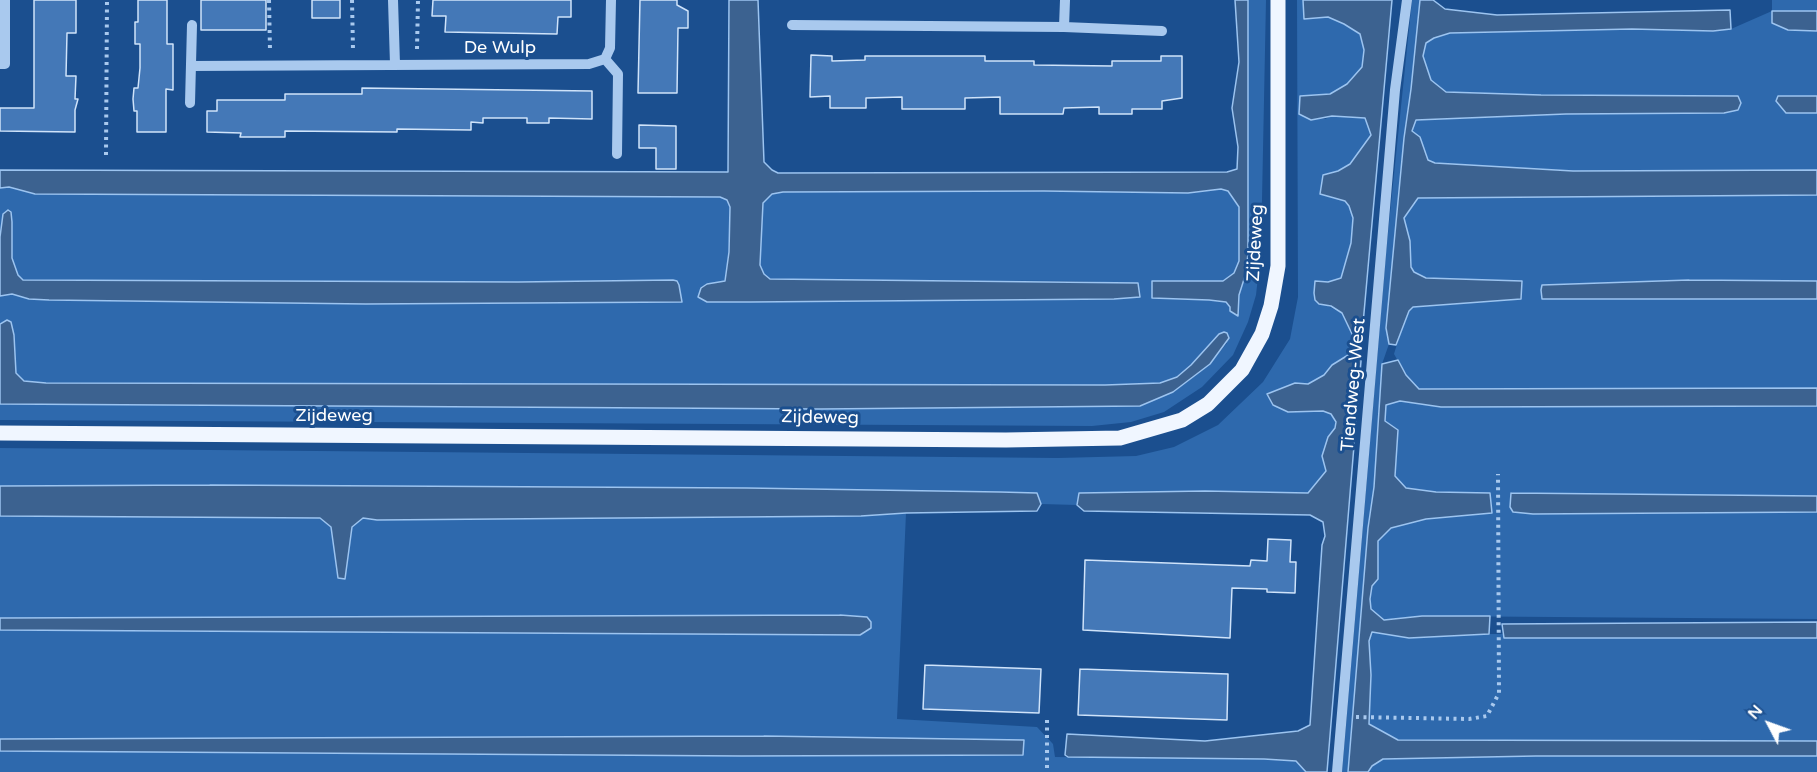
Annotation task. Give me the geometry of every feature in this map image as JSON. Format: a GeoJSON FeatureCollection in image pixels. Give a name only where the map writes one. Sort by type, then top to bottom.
{"type":"FeatureCollection","features":[{"type":"Feature","properties":{"kind":"main road","name":"Zijdeweg"},"geometry":{"type":"LineString","coordinates":[[0,433],[1005,440],[1120,438],[1182,420],[1208,404],[1242,370],[1262,334],[1271,306],[1278,266],[1278,0]]}},
{"type":"Feature","properties":{"kind":"street"},"geometry":{"type":"LineString","coordinates":[[0,64],[5,64],[5,0]]}},
{"type":"Feature","properties":{"kind":"street"},"geometry":{"type":"LineString","coordinates":[[393,0],[395,64]]}},
{"type":"Feature","properties":{"kind":"street"},"geometry":{"type":"LineString","coordinates":[[611,0],[610,48],[605,59],[618,74],[617,154]]}},
{"type":"Feature","properties":{"kind":"street"},"geometry":{"type":"LineString","coordinates":[[1064,27],[1065,0]]}},
{"type":"Feature","properties":{"kind":"street","name":"Tiendweg-West"},"geometry":{"type":"LineString","coordinates":[[1337,772],[1395,90],[1407,0]]}},
{"type":"Feature","properties":{"kind":"street"},"geometry":{"type":"LineString","coordinates":[[190,103],[192,25]]}},
{"type":"Feature","properties":{"kind":"street"},"geometry":{"type":"LineString","coordinates":[[792,25],[1064,27],[1162,31]]}},
{"type":"Feature","properties":{"kind":"street","name":"De Wulp"},"geometry":{"type":"LineString","coordinates":[[191,66],[589,64],[605,59]]}},
{"type":"Feature","properties":{"kind":"path"},"geometry":{"type":"LineString","coordinates":[[106,155],[107,0]]}},
{"type":"Feature","properties":{"kind":"path"},"geometry":{"type":"LineString","coordinates":[[269,0],[270,66]]}},
{"type":"Feature","properties":{"kind":"path"},"geometry":{"type":"LineString","coordinates":[[352,0],[353,66]]}},
{"type":"Feature","properties":{"kind":"path"},"geometry":{"type":"LineString","coordinates":[[417,65],[418,0]]}},
{"type":"Feature","properties":{"kind":"path"},"geometry":{"type":"LineString","coordinates":[[1342,716],[1469,720],[1487,716],[1499,693],[1498,474]]}},
{"type":"Feature","properties":{"kind":"path"},"geometry":{"type":"LineString","coordinates":[[1047,720],[1047,772]]}},
{"type":"Feature","properties":{"kind":"shaded area"},"geometry":{"type":"Polygon","coordinates":[[[729,0],[758,0],[764,162],[778,173],[1227,172],[1237,169],[1238,147],[1232,108],[1239,62],[1235,0],[1248,0],[1248,253],[1246,273],[1239,295],[1238,316],[1230,311],[1226,302],[1152,298],[1152,281],[1223,281],[1234,273],[1239,261],[1239,207],[1228,191],[1221,189],[1188,193],[1044,191],[783,192],[772,194],[763,203],[760,265],[764,274],[770,279],[1138,283],[1140,297],[707,302],[698,297],[701,288],[707,284],[725,281],[729,252],[730,207],[727,200],[720,197],[35,194],[9,187],[0,188],[0,170],[728,172],[729,0]]]}},
{"type":"Feature","properties":{"kind":"shaded area"},"geometry":{"type":"Polygon","coordinates":[[[1248,0],[1266,0],[1261,250],[1256,295],[1248,322],[1233,355],[1202,387],[1164,412],[1131,422],[1092,426],[0,420],[0,404],[821,409],[1140,406],[1173,392],[1210,364],[1227,343],[1219,334],[1177,377],[1160,383],[1105,385],[46,383],[24,381],[16,372],[14,335],[7,320],[0,324],[0,296],[12,294],[29,299],[49,300],[366,304],[681,302],[681,294],[677,281],[673,280],[518,282],[23,280],[18,276],[12,258],[12,222],[3,214],[0,237],[0,188],[9,187],[35,194],[720,197],[727,200],[730,207],[729,252],[725,281],[707,284],[1138,283],[770,280],[760,265],[763,202],[772,194],[783,192],[1188,193],[1221,189],[1228,191],[1239,207],[1239,261],[1234,273],[1223,281],[1153,281],[1152,298],[1226,302],[1230,307],[1239,310],[1239,295],[1246,273],[1248,253],[1248,0]]]}},
{"type":"Feature","properties":{"kind":"shaded area"},"geometry":{"type":"Polygon","coordinates":[[[1297,0],[1303,0],[1304,19],[1328,17],[1344,24],[1360,34],[1364,50],[1362,67],[1347,84],[1330,94],[1300,96],[1299,115],[1325,119],[1332,116],[1365,118],[1371,135],[1350,164],[1338,171],[1321,194],[1345,201],[1349,205],[1353,218],[1351,243],[1341,278],[1328,282],[1315,300],[1342,313],[1353,336],[1362,335],[1353,352],[1332,365],[1324,375],[1308,384],[1295,383],[1267,394],[1273,405],[1288,412],[1323,411],[1331,414],[1335,422],[1335,428],[1328,437],[1326,470],[1308,493],[1205,491],[1079,493],[1077,505],[1041,504],[1037,493],[1000,492],[604,487],[0,486],[0,448],[1058,458],[1136,456],[1174,447],[1218,425],[1263,382],[1290,339],[1298,297],[1297,0]]]}},
{"type":"Feature","properties":{"kind":"shaded area"},"geometry":{"type":"Polygon","coordinates":[[[1303,0],[1392,0],[1362,335],[1353,336],[1342,313],[1331,306],[1319,304],[1315,300],[1314,293],[1315,281],[1328,282],[1341,278],[1351,243],[1353,218],[1345,201],[1320,194],[1323,175],[1338,171],[1350,164],[1371,135],[1365,118],[1332,116],[1311,120],[1299,114],[1300,96],[1330,94],[1347,84],[1362,67],[1364,50],[1360,34],[1344,24],[1328,17],[1304,19],[1303,0]]]}},
{"type":"Feature","properties":{"kind":"shaded area"},"geometry":{"type":"Polygon","coordinates":[[[1412,0],[1420,0],[1386,328],[1389,344],[1382,364],[1374,487],[1368,528],[1348,772],[1342,772],[1386,252],[1412,0]]]}},
{"type":"Feature","properties":{"kind":"shaded area"},"geometry":{"type":"Polygon","coordinates":[[[1420,0],[1433,0],[1445,9],[1497,15],[1730,10],[1731,29],[1450,33],[1426,43],[1423,56],[1431,80],[1446,92],[1738,96],[1741,103],[1738,110],[1724,113],[1566,114],[1416,120],[1412,131],[1420,137],[1428,160],[1435,163],[1573,171],[1817,170],[1817,195],[1418,198],[1404,218],[1410,241],[1411,267],[1414,272],[1426,278],[1522,281],[1521,299],[1413,307],[1409,311],[1396,345],[1389,344],[1386,328],[1420,0]]]}},
{"type":"Feature","properties":{"kind":"shaded area"},"geometry":{"type":"Polygon","coordinates":[[[1772,0],[1817,0],[1817,11],[1773,11],[1772,22],[1788,30],[1817,31],[1817,96],[1778,96],[1786,113],[1817,113],[1817,170],[1573,171],[1435,164],[1428,160],[1426,152],[1412,131],[1416,120],[1566,114],[1724,113],[1541,95],[1446,92],[1431,80],[1423,56],[1426,43],[1450,33],[1731,29],[1772,11],[1772,0]]]}},
{"type":"Feature","properties":{"kind":"shaded area"},"geometry":{"type":"Polygon","coordinates":[[[1772,11],[1817,11],[1817,31],[1788,30],[1772,23],[1772,11]]]}},
{"type":"Feature","properties":{"kind":"shaded area"},"geometry":{"type":"Polygon","coordinates":[[[1778,96],[1817,96],[1817,113],[1786,113],[1776,101],[1778,96]]]}},
{"type":"Feature","properties":{"kind":"shaded area"},"geometry":{"type":"Polygon","coordinates":[[[1817,195],[1817,281],[1689,280],[1542,285],[1735,298],[1817,299],[1817,388],[1418,389],[1406,375],[1394,354],[1409,311],[1413,307],[1521,298],[1522,282],[1426,278],[1414,272],[1411,267],[1404,218],[1418,198],[1817,195]]]}},
{"type":"Feature","properties":{"kind":"shaded area"},"geometry":{"type":"Polygon","coordinates":[[[8,210],[11,212],[12,222],[12,258],[18,275],[23,280],[518,282],[673,280],[679,285],[682,302],[366,304],[49,300],[29,299],[12,294],[0,296],[0,237],[3,214],[8,210]]]}},
{"type":"Feature","properties":{"kind":"shaded area"},"geometry":{"type":"Polygon","coordinates":[[[1689,280],[1817,281],[1817,299],[1542,299],[1541,290],[1542,285],[1689,280]]]}},
{"type":"Feature","properties":{"kind":"shaded area"},"geometry":{"type":"Polygon","coordinates":[[[7,320],[11,322],[14,335],[16,373],[24,381],[46,383],[1105,385],[1160,383],[1177,377],[1219,334],[1227,333],[1229,338],[1210,364],[1173,392],[1140,406],[821,409],[0,404],[0,324],[7,320]]]}},
{"type":"Feature","properties":{"kind":"shaded area"},"geometry":{"type":"Polygon","coordinates":[[[1353,352],[1357,353],[1361,361],[1327,772],[1306,772],[1296,761],[1068,757],[1065,755],[1067,734],[1205,741],[1298,731],[1310,725],[1322,545],[1325,536],[1323,522],[1310,515],[1084,511],[1077,505],[1079,493],[1205,491],[1308,493],[1326,471],[1322,456],[1336,422],[1331,414],[1323,411],[1288,412],[1273,405],[1267,394],[1295,383],[1308,384],[1324,375],[1332,365],[1353,352]]]}},
{"type":"Feature","properties":{"kind":"shaded area"},"geometry":{"type":"Polygon","coordinates":[[[1398,360],[1406,375],[1419,389],[1817,388],[1817,406],[1441,407],[1400,401],[1386,405],[1385,421],[1398,430],[1395,476],[1406,488],[1436,492],[1490,493],[1492,513],[1426,519],[1391,528],[1378,541],[1378,579],[1372,586],[1371,609],[1384,620],[1422,616],[1490,616],[1489,634],[1409,638],[1372,632],[1369,641],[1371,675],[1369,724],[1398,740],[1817,741],[1817,756],[1536,756],[1383,759],[1372,766],[1368,772],[1348,772],[1368,528],[1374,487],[1382,364],[1398,360]]]}},
{"type":"Feature","properties":{"kind":"shaded area"},"geometry":{"type":"Polygon","coordinates":[[[1399,401],[1441,407],[1817,406],[1817,496],[1511,494],[1533,514],[1817,512],[1817,619],[1422,616],[1384,620],[1371,610],[1370,599],[1372,586],[1378,579],[1378,541],[1391,528],[1426,519],[1436,492],[1406,488],[1395,477],[1398,430],[1385,421],[1386,405],[1399,401]]]}},
{"type":"Feature","properties":{"kind":"shaded area"},"geometry":{"type":"Polygon","coordinates":[[[210,485],[1000,492],[1037,493],[1041,504],[1037,511],[861,516],[377,520],[363,518],[352,527],[345,579],[338,578],[331,527],[320,518],[0,516],[0,486],[210,485]]]}},
{"type":"Feature","properties":{"kind":"shaded area"},"geometry":{"type":"Polygon","coordinates":[[[1511,493],[1817,496],[1817,512],[1533,514],[1513,512],[1510,507],[1511,493]]]}},
{"type":"Feature","properties":{"kind":"shaded area"},"geometry":{"type":"Polygon","coordinates":[[[906,513],[897,719],[1037,727],[1053,744],[1055,757],[1264,759],[1296,761],[1306,772],[0,772],[0,751],[742,756],[1023,755],[1024,740],[764,736],[0,739],[0,630],[860,635],[871,628],[871,622],[840,615],[0,618],[0,516],[320,518],[331,527],[338,578],[345,578],[352,527],[363,518],[377,520],[861,516],[906,513]]]}},
{"type":"Feature","properties":{"kind":"shaded area"},"geometry":{"type":"Polygon","coordinates":[[[840,615],[867,617],[871,622],[871,628],[860,635],[0,630],[0,618],[840,615]]]}},
{"type":"Feature","properties":{"kind":"shaded area"},"geometry":{"type":"Polygon","coordinates":[[[1817,622],[1817,638],[1504,638],[1502,624],[1817,622]]]}},
{"type":"Feature","properties":{"kind":"shaded area"},"geometry":{"type":"Polygon","coordinates":[[[1373,632],[1409,638],[1489,634],[1817,635],[1817,741],[1398,740],[1369,724],[1371,675],[1369,640],[1373,632]]]}},
{"type":"Feature","properties":{"kind":"shaded area"},"geometry":{"type":"Polygon","coordinates":[[[764,736],[1024,740],[1023,755],[742,756],[0,751],[0,739],[764,736]]]}},
{"type":"Feature","properties":{"kind":"shaded area"},"geometry":{"type":"Polygon","coordinates":[[[1536,756],[1817,756],[1817,772],[1368,772],[1382,759],[1536,756]]]}},
{"type":"Feature","properties":{"kind":"building"},"geometry":{"type":"Polygon","coordinates":[[[34,0],[76,0],[76,33],[67,33],[66,76],[76,76],[75,99],[78,99],[75,110],[75,132],[0,131],[0,108],[34,108],[34,0]]]}},
{"type":"Feature","properties":{"kind":"building"},"geometry":{"type":"Polygon","coordinates":[[[138,0],[167,0],[167,44],[173,44],[173,90],[166,89],[166,132],[137,132],[137,111],[134,111],[133,99],[134,88],[138,88],[140,68],[140,44],[135,44],[138,0]]]}},
{"type":"Feature","properties":{"kind":"building"},"geometry":{"type":"Polygon","coordinates":[[[201,0],[266,0],[266,30],[201,30],[201,0]]]}},
{"type":"Feature","properties":{"kind":"building"},"geometry":{"type":"Polygon","coordinates":[[[312,0],[340,0],[340,18],[312,18],[312,0]]]}},
{"type":"Feature","properties":{"kind":"building"},"geometry":{"type":"Polygon","coordinates":[[[433,0],[571,0],[571,17],[558,17],[557,34],[445,32],[446,16],[432,16],[433,0]]]}},
{"type":"Feature","properties":{"kind":"building"},"geometry":{"type":"Polygon","coordinates":[[[640,0],[677,0],[677,5],[688,11],[688,28],[678,28],[677,93],[638,93],[640,0]]]}},
{"type":"Feature","properties":{"kind":"building"},"geometry":{"type":"Polygon","coordinates":[[[811,55],[832,56],[832,61],[865,60],[865,56],[985,56],[985,61],[1034,61],[1034,65],[1112,66],[1112,61],[1161,61],[1161,56],[1182,56],[1182,98],[1162,101],[1162,109],[1132,109],[1132,114],[1099,114],[1099,107],[1064,108],[1063,114],[1000,114],[1000,97],[965,98],[965,109],[902,109],[902,97],[866,98],[866,108],[830,108],[830,96],[810,97],[811,55]]]}},
{"type":"Feature","properties":{"kind":"building"},"geometry":{"type":"Polygon","coordinates":[[[362,88],[592,91],[592,119],[549,118],[549,123],[527,123],[527,118],[483,118],[483,123],[471,122],[471,130],[285,131],[285,137],[240,137],[241,133],[207,132],[207,111],[217,111],[217,100],[285,100],[285,94],[362,94],[362,88]]]}},
{"type":"Feature","properties":{"kind":"building"},"geometry":{"type":"Polygon","coordinates":[[[639,125],[676,126],[676,169],[656,169],[656,148],[639,148],[639,125]]]}},
{"type":"Feature","properties":{"kind":"building"},"geometry":{"type":"Polygon","coordinates":[[[1268,539],[1291,540],[1290,562],[1296,562],[1295,593],[1232,588],[1230,638],[1083,630],[1085,560],[1250,566],[1251,560],[1267,561],[1268,539]]]}},
{"type":"Feature","properties":{"kind":"building"},"geometry":{"type":"Polygon","coordinates":[[[925,665],[1041,669],[1039,713],[923,709],[925,665]]]}},
{"type":"Feature","properties":{"kind":"building"},"geometry":{"type":"Polygon","coordinates":[[[1080,669],[1228,674],[1227,720],[1078,715],[1080,669]]]}}]}
